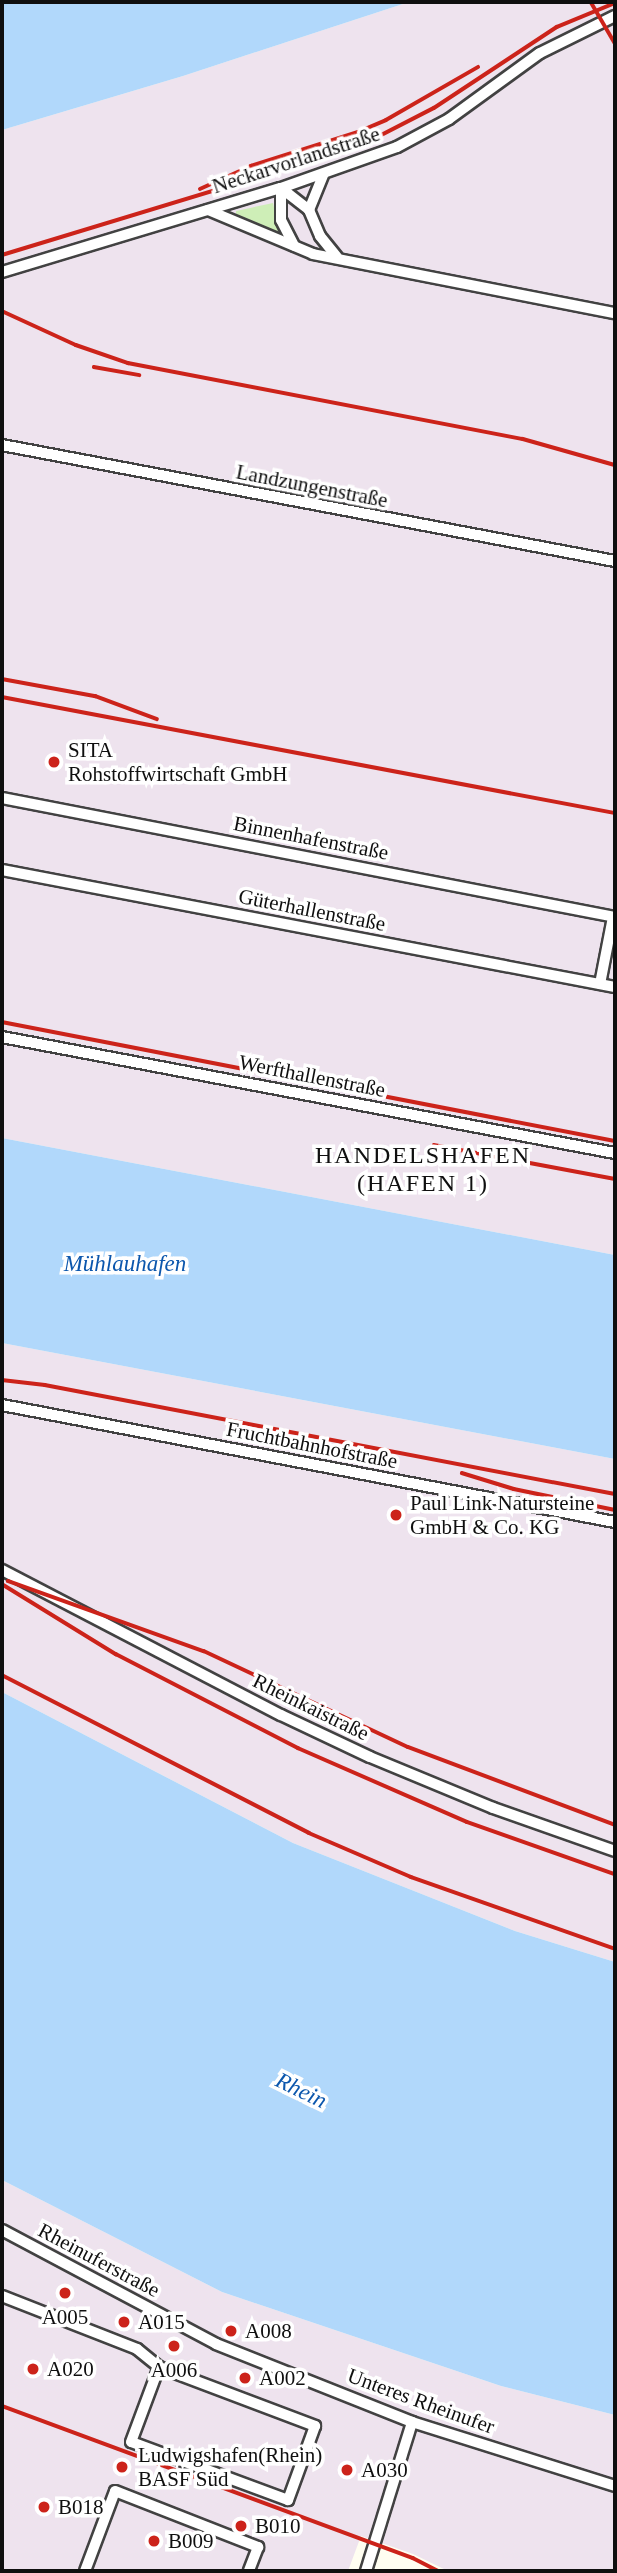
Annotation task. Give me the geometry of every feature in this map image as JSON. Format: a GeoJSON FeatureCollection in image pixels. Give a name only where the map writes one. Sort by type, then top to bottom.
{"type":"FeatureCollection","features":[{"type":"Feature","properties":{"kind":"street","name":"Neckarvorlandstraße"},"geometry":{"type":"LineString","coordinates":[[2,272],[323,175],[397,147],[449,119],[540,53],[615,16]]}},
{"type":"Feature","properties":{"kind":"street"},"geometry":{"type":"LineString","coordinates":[[309,210],[323,175]]}},
{"type":"Feature","properties":{"kind":"street"},"geometry":{"type":"LineString","coordinates":[[281,188],[309,210],[320,236],[337,257]]}},
{"type":"Feature","properties":{"kind":"street"},"geometry":{"type":"LineString","coordinates":[[281,188],[281,220],[294,246]]}},
{"type":"Feature","properties":{"kind":"street"},"geometry":{"type":"LineString","coordinates":[[208,210],[313,254],[615,313]]}},
{"type":"Feature","properties":{"kind":"street","name":"Landzungenstraße"},"geometry":{"type":"LineString","coordinates":[[2,445],[615,561]]}},
{"type":"Feature","properties":{"kind":"street","name":"Binnenhafenstraße"},"geometry":{"type":"LineString","coordinates":[[2,798],[614,917],[600,984]]}},
{"type":"Feature","properties":{"kind":"street","name":"Güterhallenstraße"},"geometry":{"type":"LineString","coordinates":[[2,870],[615,987]]}},
{"type":"Feature","properties":{"kind":"street","name":"Werfthallenstraße"},"geometry":{"type":"LineString","coordinates":[[2,1037],[615,1153]]}},
{"type":"Feature","properties":{"kind":"street","name":"Fruchtbahnhofstraße"},"geometry":{"type":"LineString","coordinates":[[2,1405],[615,1522]]}},
{"type":"Feature","properties":{"kind":"street","name":"Rheinkaistraße"},"geometry":{"type":"LineString","coordinates":[[2,1570],[281,1715],[370,1757],[493,1808],[615,1851]]}},
{"type":"Feature","properties":{"kind":"street","name":"Rheinuferstraße"},"geometry":{"type":"LineString","coordinates":[[2,2230],[216,2344]]}},
{"type":"Feature","properties":{"kind":"street"},"geometry":{"type":"LineString","coordinates":[[2,2296],[137,2349],[159,2367],[315,2426],[288,2500],[131,2442],[159,2367]]}},
{"type":"Feature","properties":{"kind":"street","name":"Unteres Rheinufer"},"geometry":{"type":"LineString","coordinates":[[216,2344],[412,2422],[615,2486]]}},
{"type":"Feature","properties":{"kind":"street"},"geometry":{"type":"LineString","coordinates":[[366,2571],[412,2422]]}},
{"type":"Feature","properties":{"kind":"street"},"geometry":{"type":"LineString","coordinates":[[85,2571],[115,2491],[258,2547],[249,2571]]}},
{"type":"Feature","properties":{"kind":"shaded area"},"geometry":{"type":"Polygon","coordinates":[[[409,2],[615,2],[615,1255],[2,1138],[2,130],[183,76],[409,2]]]}},
{"type":"Feature","properties":{"kind":"shaded area"},"geometry":{"type":"Polygon","coordinates":[[[2,1343],[615,1459],[615,1962],[515,1931],[293,1843],[2,1692],[2,1343]]]}},
{"type":"Feature","properties":{"kind":"shaded area"},"geometry":{"type":"Polygon","coordinates":[[[2,2180],[222,2292],[501,2386],[615,2415],[615,2571],[448,2571],[413,2554],[361,2536],[348,2571],[2,2571],[2,2180]]]}},
{"type":"Feature","properties":{"kind":"green space"},"geometry":{"type":"Polygon","coordinates":[[[273,203],[280,234],[236,214],[236,211],[273,203]]]}},
{"type":"Feature","properties":{"kind":"water"},"geometry":{"type":"Polygon","coordinates":[[[2,2],[409,2],[183,76],[2,130],[2,2]]]}},
{"type":"Feature","properties":{"kind":"water","name":"Mühlauhafen"},"geometry":{"type":"Polygon","coordinates":[[[2,1138],[615,1255],[615,1459],[2,1343],[2,1138]]]}},
{"type":"Feature","properties":{"kind":"water","name":"Rhein"},"geometry":{"type":"Polygon","coordinates":[[[2,1692],[293,1843],[515,1931],[615,1962],[615,2415],[501,2386],[222,2292],[2,2180],[2,1692]]]}},
{"type":"Feature","properties":{"kind":"railway"},"geometry":{"type":"LineString","coordinates":[[591,2],[615,43]]}},
{"type":"Feature","properties":{"kind":"railway"},"geometry":{"type":"LineString","coordinates":[[2,255],[358,147],[434,108],[557,27],[615,3]]}},
{"type":"Feature","properties":{"kind":"railway"},"geometry":{"type":"LineString","coordinates":[[200,189],[251,166],[358,132],[386,120],[478,67]]}},
{"type":"Feature","properties":{"kind":"railway"},"geometry":{"type":"LineString","coordinates":[[2,311],[76,345],[128,363],[523,439],[615,465]]}},
{"type":"Feature","properties":{"kind":"railway"},"geometry":{"type":"LineString","coordinates":[[94,367],[139,375]]}},
{"type":"Feature","properties":{"kind":"railway"},"geometry":{"type":"LineString","coordinates":[[2,679],[95,696],[157,719]]}},
{"type":"Feature","properties":{"kind":"railway"},"geometry":{"type":"LineString","coordinates":[[2,697],[615,813]]}},
{"type":"Feature","properties":{"kind":"railway"},"geometry":{"type":"LineString","coordinates":[[2,1022],[615,1141]]}},
{"type":"Feature","properties":{"kind":"railway"},"geometry":{"type":"LineString","coordinates":[[434,1145],[615,1179]]}},
{"type":"Feature","properties":{"kind":"railway"},"geometry":{"type":"LineString","coordinates":[[2,1380],[45,1385],[615,1494]]}},
{"type":"Feature","properties":{"kind":"railway"},"geometry":{"type":"LineString","coordinates":[[462,1473],[514,1489],[615,1510]]}},
{"type":"Feature","properties":{"kind":"railway"},"geometry":{"type":"LineString","coordinates":[[8,1581],[204,1651],[408,1747],[615,1825]]}},
{"type":"Feature","properties":{"kind":"railway"},"geometry":{"type":"LineString","coordinates":[[2,1584],[116,1654],[298,1748],[467,1822],[615,1874]]}},
{"type":"Feature","properties":{"kind":"railway"},"geometry":{"type":"LineString","coordinates":[[2,1675],[309,1833],[411,1877],[615,1949]]}},
{"type":"Feature","properties":{"kind":"railway"},"geometry":{"type":"LineString","coordinates":[[2,2406],[413,2558],[438,2571]]}},
{"type":"Feature","properties":{"kind":"place","name":"SITA Rohstoffwirtschaft GmbH"},"geometry":{"type":"Point","coordinates":[54,762]}},
{"type":"Feature","properties":{"kind":"place","name":"Paul Link Natursteine GmbH & Co. KG"},"geometry":{"type":"Point","coordinates":[396,1515]}},
{"type":"Feature","properties":{"kind":"place","name":"A005"},"geometry":{"type":"Point","coordinates":[65,2293]}},
{"type":"Feature","properties":{"kind":"place","name":"A015"},"geometry":{"type":"Point","coordinates":[124,2322]}},
{"type":"Feature","properties":{"kind":"place","name":"A008"},"geometry":{"type":"Point","coordinates":[231,2331]}},
{"type":"Feature","properties":{"kind":"place","name":"A006"},"geometry":{"type":"Point","coordinates":[174,2346]}},
{"type":"Feature","properties":{"kind":"place","name":"A020"},"geometry":{"type":"Point","coordinates":[33,2369]}},
{"type":"Feature","properties":{"kind":"place","name":"A002"},"geometry":{"type":"Point","coordinates":[245,2378]}},
{"type":"Feature","properties":{"kind":"place","name":"Ludwigshafen(Rhein) BASF Süd"},"geometry":{"type":"Point","coordinates":[122,2467]}},
{"type":"Feature","properties":{"kind":"place","name":"A030"},"geometry":{"type":"Point","coordinates":[347,2470]}},
{"type":"Feature","properties":{"kind":"place","name":"B018"},"geometry":{"type":"Point","coordinates":[44,2507]}},
{"type":"Feature","properties":{"kind":"place","name":"B010"},"geometry":{"type":"Point","coordinates":[241,2526]}},
{"type":"Feature","properties":{"kind":"place","name":"B009"},"geometry":{"type":"Point","coordinates":[154,2541]}},
{"type":"Feature","properties":{"kind":"district","name":"HANDELSHAFEN (HAFEN 1)"},"geometry":{"type":"Point","coordinates":[423,1170]}}]}
